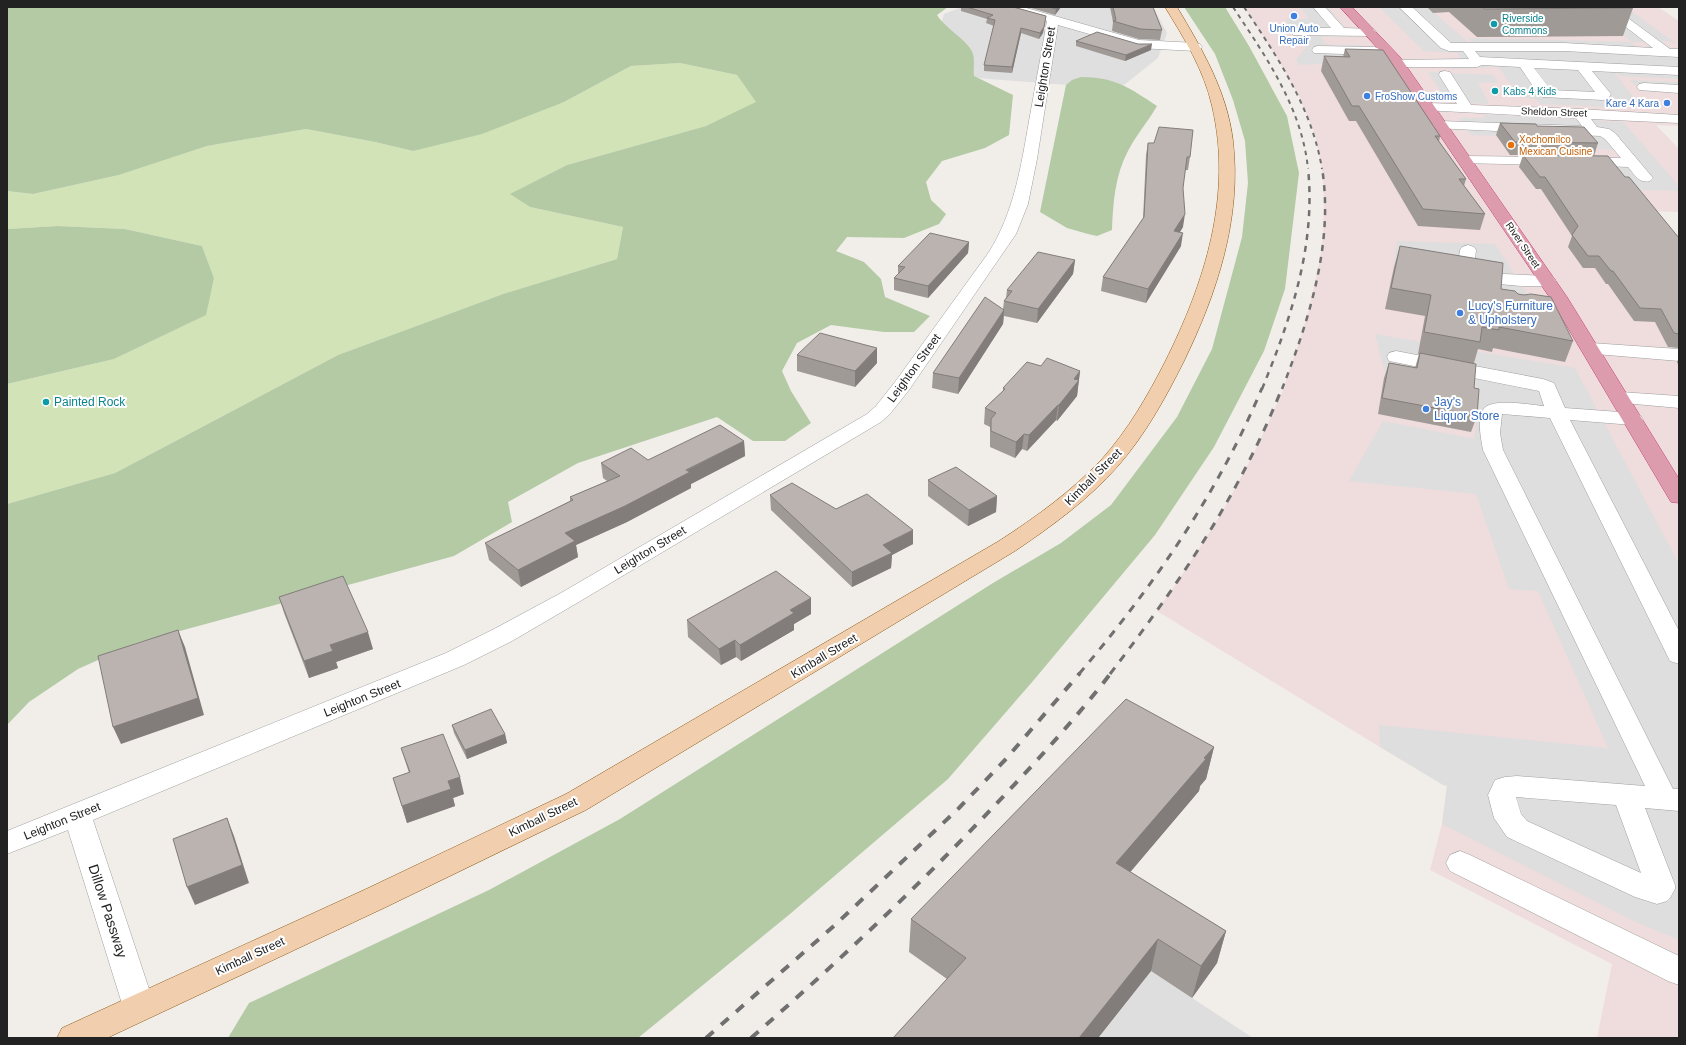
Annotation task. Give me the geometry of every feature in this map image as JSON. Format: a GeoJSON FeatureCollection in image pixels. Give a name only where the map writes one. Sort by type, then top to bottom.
{"type":"FeatureCollection","features":[{"type":"Feature","properties":{"kind":"highway","name":"River Street"},"geometry":{"type":"LineString","coordinates":[[1350,11],[1393,57],[1547,281],[1591,349],[1678,495]]}},
{"type":"Feature","properties":{"kind":"main road","name":"Kimball Street"},"geometry":{"type":"LineString","coordinates":[[73,1038],[402,885],[528,825],[595,791],[1007,546],[1040,524],[1086,487],[1122,449],[1135,432],[1162,386],[1183,346],[1200,306],[1212,272],[1221,238],[1228,181],[1228,159],[1224,132],[1215,91],[1196,47],[1171,7]]}},
{"type":"Feature","properties":{"kind":"street"},"geometry":{"type":"LineString","coordinates":[[1010,7],[1138,44],[1196,47]]}},
{"type":"Feature","properties":{"kind":"street"},"geometry":{"type":"LineString","coordinates":[[1405,7],[1445,45],[1449,47],[1564,47],[1679,53]]}},
{"type":"Feature","properties":{"kind":"street"},"geometry":{"type":"LineString","coordinates":[[1606,7],[1666,52]]}},
{"type":"Feature","properties":{"kind":"street"},"geometry":{"type":"LineString","coordinates":[[1322,11],[1350,11]]}},
{"type":"Feature","properties":{"kind":"street"},"geometry":{"type":"LineString","coordinates":[[1322,11],[1341,32]]}},
{"type":"Feature","properties":{"kind":"street","name":"Leighton Street"},"geometry":{"type":"LineString","coordinates":[[7,843],[455,659],[496,639],[569,598],[844,436],[883,410],[902,386],[996,253],[1014,221],[1030,159],[1053,20]]}},
{"type":"Feature","properties":{"kind":"street"},"geometry":{"type":"LineString","coordinates":[[1297,32],[1370,32]]}},
{"type":"Feature","properties":{"kind":"street"},"geometry":{"type":"LineString","coordinates":[[1466,47],[1477,61]]}},
{"type":"Feature","properties":{"kind":"street"},"geometry":{"type":"LineString","coordinates":[[1318,50],[1472,64],[1477,63],[1477,61],[1679,71]]}},
{"type":"Feature","properties":{"kind":"street"},"geometry":{"type":"LineString","coordinates":[[1524,64],[1546,93],[1554,95],[1603,96],[1604,94],[1582,66]]}},
{"type":"Feature","properties":{"kind":"street"},"geometry":{"type":"LineString","coordinates":[[1444,75],[1466,108]]}},
{"type":"Feature","properties":{"kind":"street"},"geometry":{"type":"LineString","coordinates":[[1644,87],[1679,89]]}},
{"type":"Feature","properties":{"kind":"street","name":"Sheldon Street"},"geometry":{"type":"LineString","coordinates":[[1428,107],[1579,113],[1679,119]]}},
{"type":"Feature","properties":{"kind":"street"},"geometry":{"type":"LineString","coordinates":[[1502,110],[1513,128]]}},
{"type":"Feature","properties":{"kind":"street"},"geometry":{"type":"LineString","coordinates":[[1579,113],[1593,131]]}},
{"type":"Feature","properties":{"kind":"street"},"geometry":{"type":"LineString","coordinates":[[1440,125],[1604,132],[1610,136],[1645,178]]}},
{"type":"Feature","properties":{"kind":"street"},"geometry":{"type":"LineString","coordinates":[[1464,160],[1632,163]]}},
{"type":"Feature","properties":{"kind":"street"},"geometry":{"type":"LineString","coordinates":[[1468,250],[1466,272],[1468,274],[1504,279],[1547,281]]}},
{"type":"Feature","properties":{"kind":"street"},"geometry":{"type":"LineString","coordinates":[[1504,279],[1514,295]]}},
{"type":"Feature","properties":{"kind":"street"},"geometry":{"type":"LineString","coordinates":[[1591,349],[1679,355]]}},
{"type":"Feature","properties":{"kind":"street"},"geometry":{"type":"LineString","coordinates":[[1619,351],[1679,366]]}},
{"type":"Feature","properties":{"kind":"street"},"geometry":{"type":"LineString","coordinates":[[1396,357],[1547,387],[1557,413],[1679,655]]}},
{"type":"Feature","properties":{"kind":"street"},"geometry":{"type":"LineString","coordinates":[[1620,398],[1679,402]]}},
{"type":"Feature","properties":{"kind":"street"},"geometry":{"type":"LineString","coordinates":[[1633,420],[1496,408],[1493,409],[1490,433],[1493,450],[1671,799]]}},
{"type":"Feature","properties":{"kind":"street"},"geometry":{"type":"LineString","coordinates":[[1626,795],[1660,884],[1660,889],[1657,892],[1645,888],[1517,829],[1508,818],[1502,795],[1505,788],[1509,786],[1626,795],[1671,799]]}},
{"type":"Feature","properties":{"kind":"street","name":"Dillow Passway"},"geometry":{"type":"LineString","coordinates":[[77,815],[138,1007]]}},
{"type":"Feature","properties":{"kind":"street"},"geometry":{"type":"LineString","coordinates":[[1460,863],[1679,971]]}},
{"type":"Feature","properties":{"kind":"shaded area"},"geometry":{"type":"Polygon","coordinates":[[[962,7],[1153,7],[1167,33],[1158,58],[1119,89],[926,74],[944,14],[962,7]]]}},
{"type":"Feature","properties":{"kind":"shaded area"},"geometry":{"type":"Polygon","coordinates":[[[1244,7],[1658,7],[1679,21],[1679,126],[1656,125],[1679,149],[1679,212],[1643,211],[1679,263],[1679,1038],[1597,1038],[1612,964],[1430,870],[1442,824],[1447,786],[1380,747],[1157,611],[1221,514],[1253,455],[1269,421],[1282,393],[1301,336],[1309,309],[1320,260],[1323,237],[1323,175],[1315,135],[1300,98],[1276,56],[1244,7]]]}},
{"type":"Feature","properties":{"kind":"shaded area"},"geometry":{"type":"Polygon","coordinates":[[[1300,7],[1328,7],[1353,37],[1321,37],[1325,43],[1331,45],[1362,45],[1367,51],[1342,63],[1299,65],[1296,60],[1306,48],[1285,19],[1309,19],[1300,7]]]}},
{"type":"Feature","properties":{"kind":"shaded area"},"geometry":{"type":"Polygon","coordinates":[[[1379,7],[1427,7],[1468,42],[1472,42],[1468,38],[1562,40],[1630,42],[1637,47],[1650,46],[1651,45],[1648,42],[1632,42],[1587,7],[1625,7],[1677,44],[1666,41],[1662,42],[1671,48],[1679,50],[1679,79],[1620,76],[1613,71],[1638,103],[1623,103],[1627,108],[1541,104],[1536,99],[1519,97],[1499,67],[1452,69],[1442,59],[1459,58],[1460,57],[1457,53],[1424,51],[1379,7]]]}},
{"type":"Feature","properties":{"kind":"shaded area"},"geometry":{"type":"Polygon","coordinates":[[[1428,72],[1493,75],[1498,83],[1478,82],[1489,104],[1448,102],[1428,72]]]}},
{"type":"Feature","properties":{"kind":"shaded area"},"geometry":{"type":"Polygon","coordinates":[[[1630,80],[1679,82],[1679,95],[1676,92],[1641,91],[1630,80]]]}},
{"type":"Feature","properties":{"kind":"shaded area"},"geometry":{"type":"Polygon","coordinates":[[[1484,114],[1623,122],[1679,186],[1679,191],[1620,189],[1596,162],[1622,159],[1617,150],[1587,148],[1507,136],[1471,135],[1459,118],[1485,118],[1484,114]]]}},
{"type":"Feature","properties":{"kind":"shaded area"},"geometry":{"type":"Polygon","coordinates":[[[1397,241],[1495,244],[1543,318],[1394,267],[1397,241]]]}},
{"type":"Feature","properties":{"kind":"shaded area"},"geometry":{"type":"Polygon","coordinates":[[[1375,334],[1575,368],[1679,564],[1679,940],[1638,923],[1442,824],[1447,786],[1380,747],[1379,725],[1608,748],[1538,591],[1509,589],[1476,494],[1349,481],[1383,421],[1474,439],[1479,395],[1386,376],[1375,334]]]}},
{"type":"Feature","properties":{"kind":"shaded area"},"geometry":{"type":"Polygon","coordinates":[[[1151,971],[1253,1038],[1098,1038],[1151,971]]]}},
{"type":"Feature","properties":{"kind":"green space"},"geometry":{"type":"Polygon","coordinates":[[[7,7],[948,7],[937,15],[971,49],[974,57],[974,76],[1013,95],[1009,135],[985,148],[942,161],[926,182],[931,200],[946,214],[939,224],[904,238],[847,237],[836,251],[864,262],[881,279],[885,297],[930,316],[914,332],[884,332],[831,325],[797,343],[782,371],[791,391],[811,423],[785,441],[753,441],[717,417],[578,463],[508,502],[512,522],[454,556],[136,643],[78,669],[29,702],[7,725],[7,504],[115,473],[338,355],[503,294],[617,259],[623,227],[530,207],[510,194],[567,165],[706,126],[756,102],[737,75],[680,63],[631,66],[564,102],[482,134],[413,151],[306,129],[207,146],[119,175],[33,194],[7,191],[7,7]]]}},
{"type":"Feature","properties":{"kind":"green space"},"geometry":{"type":"Polygon","coordinates":[[[1184,7],[1225,7],[1249,46],[1287,116],[1299,173],[1285,289],[1264,351],[1214,447],[1155,535],[1033,681],[948,779],[790,914],[638,1038],[228,1038],[249,1003],[489,890],[620,819],[993,583],[1061,543],[1111,505],[1177,417],[1212,349],[1242,237],[1248,183],[1245,141],[1233,100],[1215,54],[1184,7]]]}},
{"type":"Feature","properties":{"kind":"green space"},"geometry":{"type":"Polygon","coordinates":[[[680,63],[737,75],[757,103],[706,126],[567,165],[511,194],[530,207],[623,227],[617,259],[503,294],[338,355],[115,473],[7,504],[7,384],[114,359],[205,315],[214,278],[202,246],[125,229],[58,226],[7,229],[7,191],[33,194],[119,175],[207,146],[306,129],[413,151],[564,102],[631,66],[680,63]]]}},
{"type":"Feature","properties":{"kind":"green space"},"geometry":{"type":"Polygon","coordinates":[[[1081,77],[1113,81],[1139,94],[1157,106],[1131,145],[1120,170],[1114,199],[1112,230],[1097,236],[1067,228],[1040,212],[1066,85],[1072,80],[1081,77]]]}},
{"type":"Feature","properties":{"kind":"green space"},"geometry":{"type":"Polygon","coordinates":[[[58,226],[125,229],[202,246],[214,278],[206,315],[114,359],[7,384],[7,229],[58,226]]]}},
{"type":"Feature","properties":{"kind":"building"},"geometry":{"type":"Polygon","coordinates":[[[967,7],[1013,7],[1046,16],[1044,27],[1040,33],[1021,28],[1012,67],[984,65],[995,20],[987,18],[993,15],[967,7]]]}},
{"type":"Feature","properties":{"kind":"building"},"geometry":{"type":"Polygon","coordinates":[[[1113,7],[1153,7],[1162,30],[1140,29],[1113,21],[1116,20],[1113,7]]]}},
{"type":"Feature","properties":{"kind":"building"},"geometry":{"type":"Polygon","coordinates":[[[1483,7],[1632,7],[1633,8],[1484,9],[1483,7]]]}},
{"type":"Feature","properties":{"kind":"building"},"geometry":{"type":"Polygon","coordinates":[[[1097,32],[1138,44],[1152,44],[1126,55],[1076,41],[1097,32]]]}},
{"type":"Feature","properties":{"kind":"building"},"geometry":{"type":"Polygon","coordinates":[[[1345,49],[1383,50],[1440,136],[1435,136],[1466,179],[1459,179],[1485,214],[1423,209],[1359,106],[1352,106],[1324,56],[1350,57],[1345,49]]]}},
{"type":"Feature","properties":{"kind":"building"},"geometry":{"type":"Polygon","coordinates":[[[1500,123],[1536,124],[1537,126],[1584,127],[1598,143],[1515,142],[1500,123]]]}},
{"type":"Feature","properties":{"kind":"building"},"geometry":{"type":"Polygon","coordinates":[[[1159,127],[1193,130],[1190,157],[1187,157],[1183,188],[1185,214],[1174,231],[1183,233],[1148,289],[1103,277],[1144,217],[1148,143],[1154,143],[1159,127]]]}},
{"type":"Feature","properties":{"kind":"building"},"geometry":{"type":"Polygon","coordinates":[[[1523,155],[1608,156],[1625,177],[1629,177],[1679,238],[1679,334],[1674,333],[1661,309],[1640,308],[1613,271],[1611,271],[1599,256],[1588,256],[1572,235],[1578,226],[1545,177],[1540,177],[1523,155]]]}},
{"type":"Feature","properties":{"kind":"building"},"geometry":{"type":"Polygon","coordinates":[[[930,233],[969,242],[928,286],[894,278],[905,267],[898,266],[930,233]]]}},
{"type":"Feature","properties":{"kind":"building"},"geometry":{"type":"Polygon","coordinates":[[[1400,246],[1503,263],[1501,289],[1515,291],[1518,294],[1524,295],[1531,294],[1551,297],[1573,341],[1499,327],[1499,330],[1482,327],[1480,342],[1424,332],[1431,295],[1391,288],[1400,246]]]}},
{"type":"Feature","properties":{"kind":"building"},"geometry":{"type":"Polygon","coordinates":[[[1038,252],[1075,260],[1038,309],[1004,301],[1012,291],[1007,290],[1038,252]]]}},
{"type":"Feature","properties":{"kind":"building"},"geometry":{"type":"Polygon","coordinates":[[[985,297],[1004,310],[959,378],[933,373],[985,297]]]}},
{"type":"Feature","properties":{"kind":"building"},"geometry":{"type":"Polygon","coordinates":[[[820,333],[877,348],[855,371],[797,355],[820,333]]]}},
{"type":"Feature","properties":{"kind":"building"},"geometry":{"type":"Polygon","coordinates":[[[1420,353],[1476,364],[1474,388],[1479,389],[1477,416],[1382,398],[1389,363],[1417,368],[1420,353]]]}},
{"type":"Feature","properties":{"kind":"building"},"geometry":{"type":"Polygon","coordinates":[[[1047,358],[1080,371],[1074,379],[1079,380],[1059,405],[1029,435],[1024,434],[1016,442],[991,431],[991,419],[996,413],[985,408],[1005,389],[1003,388],[1027,362],[1041,366],[1047,358]]]}},
{"type":"Feature","properties":{"kind":"building"},"geometry":{"type":"Polygon","coordinates":[[[720,425],[744,441],[686,470],[690,472],[625,506],[565,533],[575,541],[518,570],[485,543],[573,500],[570,497],[620,476],[601,463],[631,448],[648,460],[720,425]]]}},
{"type":"Feature","properties":{"kind":"building"},"geometry":{"type":"Polygon","coordinates":[[[956,467],[997,496],[969,510],[928,480],[956,467]]]}},
{"type":"Feature","properties":{"kind":"building"},"geometry":{"type":"Polygon","coordinates":[[[792,483],[836,509],[867,494],[913,530],[883,545],[892,553],[852,572],[770,495],[792,483]]]}},
{"type":"Feature","properties":{"kind":"building"},"geometry":{"type":"Polygon","coordinates":[[[776,571],[811,598],[790,610],[794,613],[740,645],[735,640],[719,649],[687,620],[776,571]]]}},
{"type":"Feature","properties":{"kind":"building"},"geometry":{"type":"Polygon","coordinates":[[[343,576],[368,632],[330,645],[333,651],[304,661],[279,597],[343,576]]]}},
{"type":"Feature","properties":{"kind":"building"},"geometry":{"type":"Polygon","coordinates":[[[178,630],[198,698],[113,727],[98,656],[178,630]]]}},
{"type":"Feature","properties":{"kind":"building"},"geometry":{"type":"Polygon","coordinates":[[[1126,699],[1214,747],[1204,758],[1206,759],[1116,863],[1226,931],[1201,966],[1158,939],[1079,1038],[893,1038],[966,958],[911,919],[1126,699]]]}},
{"type":"Feature","properties":{"kind":"building"},"geometry":{"type":"Polygon","coordinates":[[[491,709],[505,734],[465,750],[452,725],[491,709]]]}},
{"type":"Feature","properties":{"kind":"building"},"geometry":{"type":"Polygon","coordinates":[[[443,734],[460,777],[448,781],[451,789],[402,806],[393,778],[410,772],[401,748],[443,734]]]}},
{"type":"Feature","properties":{"kind":"building"},"geometry":{"type":"Polygon","coordinates":[[[227,818],[242,865],[187,887],[173,839],[227,818]]]}},
{"type":"Feature","properties":{"kind":"railway"},"geometry":{"type":"LineString","coordinates":[[1233,7],[1270,64],[1281,84],[1298,125],[1308,169]]}},
{"type":"Feature","properties":{"kind":"railway"},"geometry":{"type":"LineString","coordinates":[[1244,7],[1281,65],[1302,104],[1317,147],[1322,169]]}},
{"type":"Feature","properties":{"kind":"railway"},"geometry":{"type":"LineString","coordinates":[[1262,389],[1283,335],[1299,281],[1305,253],[1310,197],[1308,168]]}},
{"type":"Feature","properties":{"kind":"railway"},"geometry":{"type":"LineString","coordinates":[[1282,389],[1310,309],[1317,281],[1325,224],[1325,196],[1322,168]]}},
{"type":"Feature","properties":{"kind":"railway"},"geometry":{"type":"LineString","coordinates":[[1079,674],[1132,608],[1182,538],[1226,464],[1245,427],[1262,388]]}},
{"type":"Feature","properties":{"kind":"railway"},"geometry":{"type":"LineString","coordinates":[[1110,674],[1184,572],[1206,537],[1247,465],[1282,388]]}},
{"type":"Feature","properties":{"kind":"railway"},"geometry":{"type":"LineString","coordinates":[[706,1038],[835,925],[959,808],[1005,760],[1080,673]]}},
{"type":"Feature","properties":{"kind":"railway"},"geometry":{"type":"LineString","coordinates":[[751,1038],[866,934],[950,852],[1046,750],[1111,673]]}},
{"type":"Feature","properties":{"kind":"place","name":"Union Auto Repair"},"geometry":{"type":"Point","coordinates":[1294,16]}},
{"type":"Feature","properties":{"kind":"place","name":"Riverside Commons"},"geometry":{"type":"Point","coordinates":[1494,24]}},
{"type":"Feature","properties":{"kind":"place","name":"Kabs 4 Kids"},"geometry":{"type":"Point","coordinates":[1495,91]}},
{"type":"Feature","properties":{"kind":"place","name":"FroShow Customs"},"geometry":{"type":"Point","coordinates":[1367,96]}},
{"type":"Feature","properties":{"kind":"place","name":"Kare 4 Kara"},"geometry":{"type":"Point","coordinates":[1667,103]}},
{"type":"Feature","properties":{"kind":"place","name":"Xochomilco Mexican Cuisine"},"geometry":{"type":"Point","coordinates":[1511,145]}},
{"type":"Feature","properties":{"kind":"place","name":"Lucy's Furniture & Upholstery"},"geometry":{"type":"Point","coordinates":[1460,313]}},
{"type":"Feature","properties":{"kind":"place","name":"Painted Rock"},"geometry":{"type":"Point","coordinates":[46,402]}},
{"type":"Feature","properties":{"kind":"place","name":"Jay's Liquor Store"},"geometry":{"type":"Point","coordinates":[1426,409]}}]}
